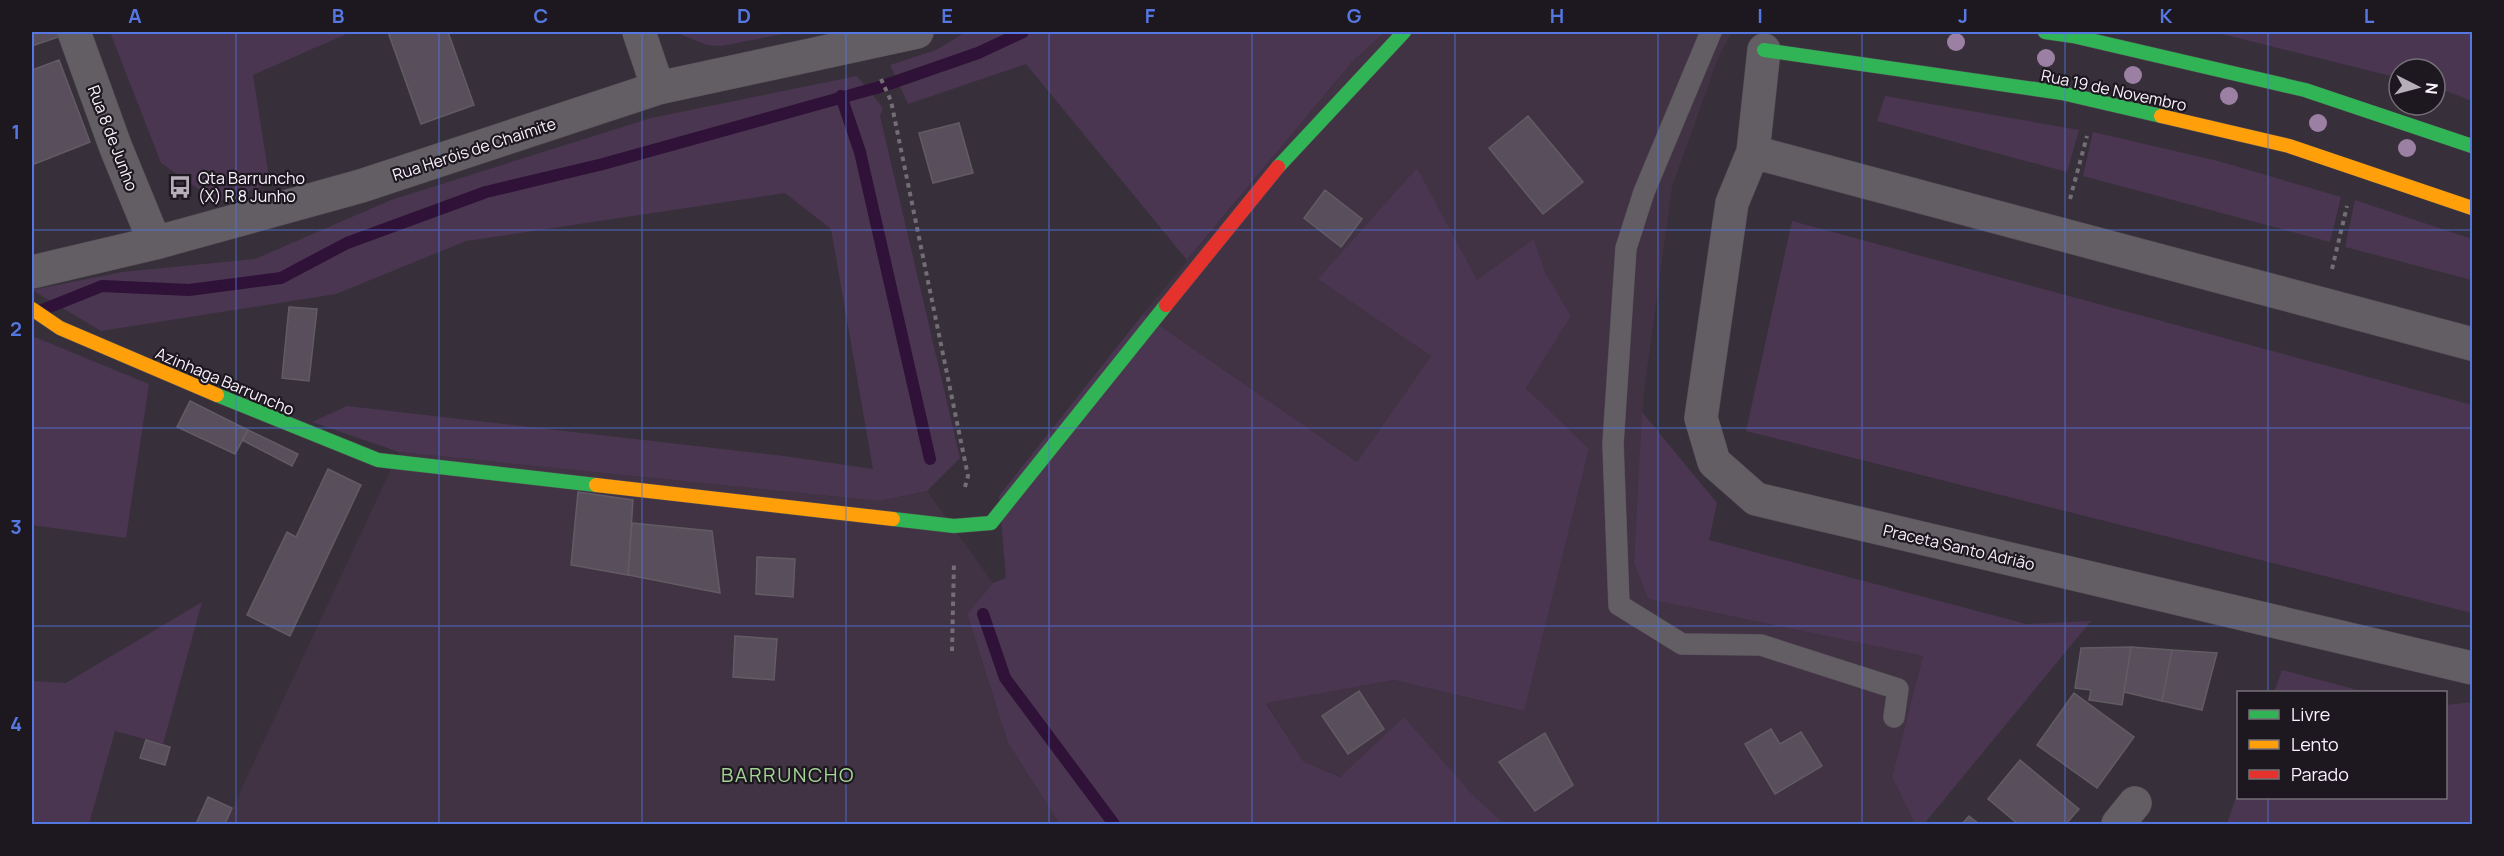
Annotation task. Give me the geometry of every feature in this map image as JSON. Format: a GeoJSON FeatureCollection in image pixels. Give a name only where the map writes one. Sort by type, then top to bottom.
{"type":"FeatureCollection","features":[{"type":"Feature","properties":{"kind":"street","name":"Rua 8 de Junho"},"geometry":{"type":"LineString","coordinates":[[74,32],[116,148],[155,243]]}},
{"type":"Feature","properties":{"kind":"street"},"geometry":{"type":"LineString","coordinates":[[639,32],[658,88]]}},
{"type":"Feature","properties":{"kind":"street","name":"Rua Heróis de Chaimite"},"geometry":{"type":"LineString","coordinates":[[32,272],[155,243],[362,186],[658,88],[917,32]]}},
{"type":"Feature","properties":{"kind":"street","name":"Azinhaga Barruncho"},"geometry":{"type":"LineString","coordinates":[[32,309],[60,328],[289,426],[378,460],[954,526],[991,523],[1282,162],[1404,32]]}},
{"type":"Feature","properties":{"kind":"street"},"geometry":{"type":"LineString","coordinates":[[2045,32],[2073,36],[2305,90],[2472,146]]}},
{"type":"Feature","properties":{"kind":"street","name":"Rua 19 de Novembro"},"geometry":{"type":"LineString","coordinates":[[1769,44],[2050,91],[2289,146],[2472,208]]}},
{"type":"Feature","properties":{"kind":"street","name":"Praceta Santo Adrião"},"geometry":{"type":"LineString","coordinates":[[1769,44],[1753,152],[1732,203],[1701,417],[1714,462],[1756,499],[2472,668]]}},
{"type":"Feature","properties":{"kind":"street"},"geometry":{"type":"LineString","coordinates":[[1753,152],[2472,344]]}},
{"type":"Feature","properties":{"kind":"lane"},"geometry":{"type":"LineString","coordinates":[[1711,32],[1644,192],[1626,248],[1613,444],[1619,605],[1682,644],[1761,645],[1898,689],[1894,717]]}},
{"type":"Feature","properties":{"kind":"path"},"geometry":{"type":"LineString","coordinates":[[878,70],[891,101],[968,476],[954,526],[952,651]]}},
{"type":"Feature","properties":{"kind":"path"},"geometry":{"type":"LineString","coordinates":[[2061,234],[2096,101]]}},
{"type":"Feature","properties":{"kind":"path"},"geometry":{"type":"LineString","coordinates":[[2324,304],[2356,169]]}},
{"type":"Feature","properties":{"kind":"shaded area"},"geometry":{"type":"Polygon","coordinates":[[[110,32],[351,32],[253,75],[270,184],[217,202],[161,163],[110,32]]]}},
{"type":"Feature","properties":{"kind":"shaded area"},"geometry":{"type":"Polygon","coordinates":[[[680,32],[793,32],[721,46],[707,45],[682,35],[680,32]]]}},
{"type":"Feature","properties":{"kind":"shaded area"},"geometry":{"type":"Polygon","coordinates":[[[966,32],[1385,32],[1352,62],[1187,260],[1026,64],[908,104],[890,65],[936,50],[966,32]]]}},
{"type":"Feature","properties":{"kind":"shaded area"},"geometry":{"type":"Polygon","coordinates":[[[1385,32],[1732,32],[1719,56],[1672,187],[1644,392],[1634,563],[1648,599],[1923,656],[1892,777],[1915,824],[1504,824],[1471,793],[1341,777],[1303,761],[1266,702],[1394,680],[1523,711],[1589,450],[1526,388],[1571,316],[1545,272],[1534,239],[1431,356],[1357,462],[1143,314],[1352,62],[1385,32]]]}},
{"type":"Feature","properties":{"kind":"shaded area"},"geometry":{"type":"Polygon","coordinates":[[[2214,32],[2472,32],[2472,101],[2447,92],[2447,57],[2387,57],[2387,75],[2214,32]]]}},
{"type":"Feature","properties":{"kind":"shaded area"},"geometry":{"type":"Polygon","coordinates":[[[857,76],[883,108],[880,116],[960,458],[927,491],[879,501],[399,452],[312,422],[347,406],[784,456],[873,469],[831,229],[785,193],[466,241],[336,294],[101,331],[32,290],[122,272],[255,259],[391,200],[651,118],[857,76]]]}},
{"type":"Feature","properties":{"kind":"shaded area"},"geometry":{"type":"Polygon","coordinates":[[[1885,96],[2079,130],[2067,172],[1877,121],[1885,96]]]}},
{"type":"Feature","properties":{"kind":"shaded area"},"geometry":{"type":"Polygon","coordinates":[[[2093,132],[2218,161],[2341,197],[2330,242],[2083,176],[2093,132]]]}},
{"type":"Feature","properties":{"kind":"shaded area"},"geometry":{"type":"Polygon","coordinates":[[[1417,168],[1477,280],[1534,239],[1545,272],[1571,316],[1526,388],[1589,449],[1524,711],[1394,680],[1266,703],[1303,761],[1340,777],[1404,717],[1471,793],[1504,824],[1060,824],[1008,743],[967,614],[993,583],[1006,578],[999,496],[1143,314],[1357,462],[1431,356],[1318,279],[1417,168]]]}},
{"type":"Feature","properties":{"kind":"shaded area"},"geometry":{"type":"Polygon","coordinates":[[[2355,200],[2472,239],[2472,280],[2345,247],[2355,200]]]}},
{"type":"Feature","properties":{"kind":"shaded area"},"geometry":{"type":"Polygon","coordinates":[[[1792,221],[2472,405],[2472,613],[1746,431],[1792,221]]]}},
{"type":"Feature","properties":{"kind":"shaded area"},"geometry":{"type":"Polygon","coordinates":[[[32,336],[149,384],[126,538],[32,525],[32,336]]]}},
{"type":"Feature","properties":{"kind":"shaded area"},"geometry":{"type":"Polygon","coordinates":[[[1642,412],[1717,503],[1709,540],[2026,624],[2091,621],[1924,824],[1915,824],[1892,777],[1923,656],[1648,599],[1634,563],[1642,412]]]}},
{"type":"Feature","properties":{"kind":"shaded area"},"geometry":{"type":"Polygon","coordinates":[[[399,452],[879,501],[927,491],[993,583],[967,615],[1008,743],[1060,824],[225,824],[399,452]]]}},
{"type":"Feature","properties":{"kind":"shaded area"},"geometry":{"type":"Polygon","coordinates":[[[202,602],[163,744],[115,731],[89,824],[32,824],[32,681],[66,683],[202,602]]]}},
{"type":"Feature","properties":{"kind":"shaded area"},"geometry":{"type":"Polygon","coordinates":[[[2282,670],[2361,691],[2274,691],[2282,670]]]}},
{"type":"Feature","properties":{"kind":"shaded area"},"geometry":{"type":"Polygon","coordinates":[[[2472,702],[2472,824],[2227,824],[2237,794],[2237,799],[2447,799],[2447,705],[2472,702]]]}},
{"type":"Feature","properties":{"kind":"building"},"geometry":{"type":"Polygon","coordinates":[[[32,32],[56,32],[58,37],[32,46],[32,32]]]}},
{"type":"Feature","properties":{"kind":"building"},"geometry":{"type":"Polygon","coordinates":[[[388,32],[448,32],[474,105],[421,124],[388,32]]]}},
{"type":"Feature","properties":{"kind":"building"},"geometry":{"type":"Polygon","coordinates":[[[59,60],[90,142],[32,165],[32,70],[59,60]]]}},
{"type":"Feature","properties":{"kind":"building"},"geometry":{"type":"Polygon","coordinates":[[[1528,116],[1583,182],[1543,214],[1489,148],[1528,116]]]}},
{"type":"Feature","properties":{"kind":"building"},"geometry":{"type":"Polygon","coordinates":[[[959,123],[973,173],[933,183],[919,133],[959,123]]]}},
{"type":"Feature","properties":{"kind":"building"},"geometry":{"type":"Polygon","coordinates":[[[1325,190],[1362,219],[1341,247],[1304,218],[1325,190]]]}},
{"type":"Feature","properties":{"kind":"building"},"geometry":{"type":"Polygon","coordinates":[[[289,307],[317,309],[309,381],[282,378],[289,307]]]}},
{"type":"Feature","properties":{"kind":"building"},"geometry":{"type":"Polygon","coordinates":[[[190,401],[248,430],[235,454],[177,427],[190,401]]]}},
{"type":"Feature","properties":{"kind":"building"},"geometry":{"type":"Polygon","coordinates":[[[248,430],[298,454],[292,466],[242,440],[248,430]]]}},
{"type":"Feature","properties":{"kind":"building"},"geometry":{"type":"Polygon","coordinates":[[[328,469],[361,485],[290,636],[247,615],[287,532],[296,537],[328,469]]]}},
{"type":"Feature","properties":{"kind":"building"},"geometry":{"type":"Polygon","coordinates":[[[578,492],[633,500],[628,575],[571,565],[578,492]]]}},
{"type":"Feature","properties":{"kind":"building"},"geometry":{"type":"Polygon","coordinates":[[[632,523],[712,531],[720,593],[628,575],[632,523]]]}},
{"type":"Feature","properties":{"kind":"building"},"geometry":{"type":"Polygon","coordinates":[[[757,557],[795,559],[793,597],[756,594],[757,557]]]}},
{"type":"Feature","properties":{"kind":"building"},"geometry":{"type":"Polygon","coordinates":[[[735,636],[777,639],[774,680],[733,677],[735,636]]]}},
{"type":"Feature","properties":{"kind":"building"},"geometry":{"type":"Polygon","coordinates":[[[2131,647],[2172,650],[2162,701],[2124,692],[2131,647]]]}},
{"type":"Feature","properties":{"kind":"building"},"geometry":{"type":"Polygon","coordinates":[[[2131,647],[2122,705],[2089,700],[2091,690],[2075,688],[2081,648],[2131,647]]]}},
{"type":"Feature","properties":{"kind":"building"},"geometry":{"type":"Polygon","coordinates":[[[2172,650],[2217,653],[2202,710],[2162,701],[2172,650]]]}},
{"type":"Feature","properties":{"kind":"building"},"geometry":{"type":"Polygon","coordinates":[[[1359,691],[1384,729],[1348,754],[1322,716],[1359,691]]]}},
{"type":"Feature","properties":{"kind":"building"},"geometry":{"type":"Polygon","coordinates":[[[2074,693],[2134,737],[2097,788],[2037,745],[2074,693]]]}},
{"type":"Feature","properties":{"kind":"building"},"geometry":{"type":"Polygon","coordinates":[[[1771,729],[1780,744],[1801,732],[1822,766],[1775,794],[1745,744],[1771,729]]]}},
{"type":"Feature","properties":{"kind":"building"},"geometry":{"type":"Polygon","coordinates":[[[1545,733],[1573,785],[1535,811],[1499,762],[1545,733]]]}},
{"type":"Feature","properties":{"kind":"building"},"geometry":{"type":"Polygon","coordinates":[[[146,740],[170,747],[165,765],[140,758],[146,740]]]}},
{"type":"Feature","properties":{"kind":"building"},"geometry":{"type":"Polygon","coordinates":[[[2020,760],[2079,809],[2066,824],[2018,824],[1988,799],[2020,760]]]}},
{"type":"Feature","properties":{"kind":"building"},"geometry":{"type":"Polygon","coordinates":[[[208,797],[232,808],[225,824],[196,824],[208,797]]]}},
{"type":"Feature","properties":{"kind":"building"},"geometry":{"type":"Polygon","coordinates":[[[1969,816],[1979,824],[1962,824],[1969,816]]]}},
{"type":"Feature","properties":{"kind":"waterway"},"geometry":{"type":"LineString","coordinates":[[42,310],[102,286],[189,290],[281,278],[347,243],[486,192],[603,164],[883,86],[978,53],[1023,32]]}},
{"type":"Feature","properties":{"kind":"waterway"},"geometry":{"type":"LineString","coordinates":[[841,96],[860,152],[930,459]]}},
{"type":"Feature","properties":{"kind":"waterway"},"geometry":{"type":"LineString","coordinates":[[983,614],[1005,678],[1114,824]]}},
{"type":"Feature","properties":{"kind":"traffic: fast"},"geometry":{"type":"LineString","coordinates":[[1278,167],[1404,32]]}},
{"type":"Feature","properties":{"kind":"traffic: fast"},"geometry":{"type":"LineString","coordinates":[[2045,32],[2073,36],[2305,90],[2472,146]]}},
{"type":"Feature","properties":{"kind":"traffic: fast"},"geometry":{"type":"LineString","coordinates":[[1764,50],[2062,93],[2161,116]]}},
{"type":"Feature","properties":{"kind":"traffic: fast"},"geometry":{"type":"LineString","coordinates":[[893,519],[954,526],[991,523],[1166,305]]}},
{"type":"Feature","properties":{"kind":"traffic: fast"},"geometry":{"type":"LineString","coordinates":[[217,395],[378,460],[596,485]]}},
{"type":"Feature","properties":{"kind":"traffic: slow"},"geometry":{"type":"LineString","coordinates":[[2161,116],[2289,146],[2472,208]]}},
{"type":"Feature","properties":{"kind":"traffic: slow"},"geometry":{"type":"LineString","coordinates":[[32,309],[60,328],[217,395]]}},
{"type":"Feature","properties":{"kind":"traffic: slow"},"geometry":{"type":"LineString","coordinates":[[596,485],[893,519]]}},
{"type":"Feature","properties":{"kind":"traffic: jam"},"geometry":{"type":"LineString","coordinates":[[1166,305],[1278,167]]}},
{"type":"Feature","properties":{"kind":"place","name":"Qta Barruncho (X) R 8 Junho"},"geometry":{"type":"Point","coordinates":[180,187]}},
{"type":"Feature","properties":{"kind":"district","name":"BARRUNCHO"},"geometry":{"type":"Point","coordinates":[788,775]}}]}
